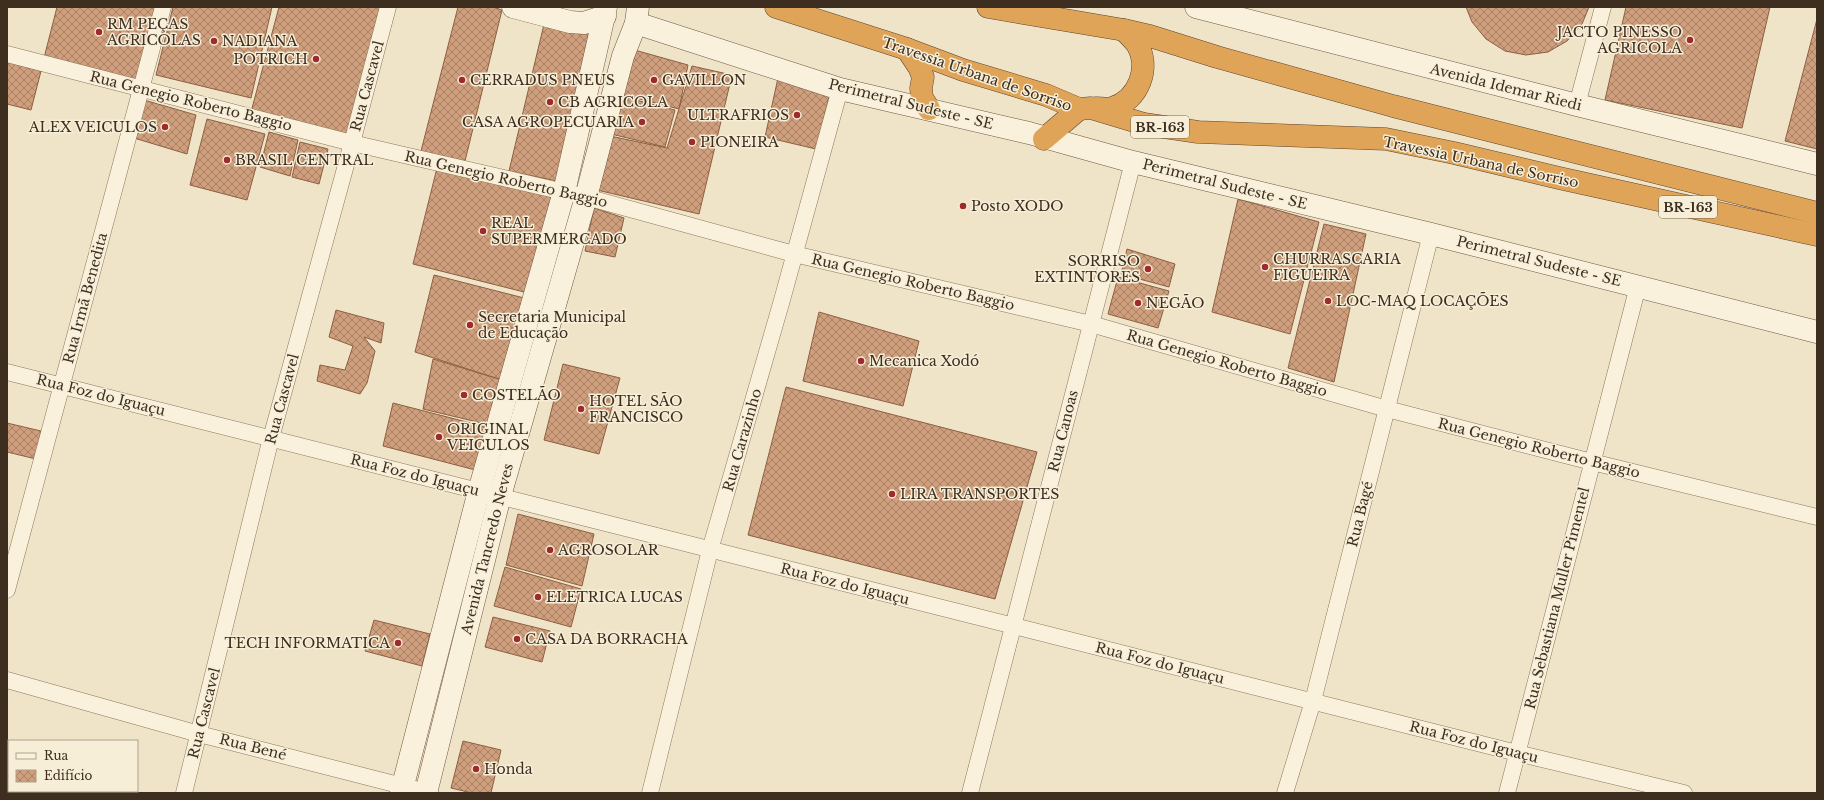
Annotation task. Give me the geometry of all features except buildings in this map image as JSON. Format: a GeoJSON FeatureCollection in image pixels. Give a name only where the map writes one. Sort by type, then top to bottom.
{"type":"FeatureCollection","features":[{"type":"Feature","properties":{"kind":"highway","name":"Travessia Urbana de Sorriso"},"geometry":{"type":"LineString","coordinates":[[776,7],[963,70],[1085,108],[1144,124],[1198,132],[1386,139],[1817,235]]}},
{"type":"Feature","properties":{"kind":"highway","name":"BR-163"},"geometry":{"type":"LineString","coordinates":[[988,7],[1124,30],[1393,106],[1817,213]]}},
{"type":"Feature","properties":{"kind":"highway"},"geometry":{"type":"LineString","coordinates":[[1044,139],[1085,108],[1111,108],[1129,99],[1141,83],[1144,63],[1137,44],[1124,30]]}},
{"type":"Feature","properties":{"kind":"highway"},"geometry":{"type":"LineString","coordinates":[[907,50],[919,67],[923,77],[921,88],[922,98],[929,109]]}},
{"type":"Feature","properties":{"kind":"street","name":"Rua Irmã Benedita"},"geometry":{"type":"LineString","coordinates":[[7,590],[163,7]]}},
{"type":"Feature","properties":{"kind":"street","name":"Rua Cascavel"},"geometry":{"type":"LineString","coordinates":[[184,793],[271,438],[388,7]]}},
{"type":"Feature","properties":{"kind":"street"},"geometry":{"type":"LineString","coordinates":[[513,7],[570,22],[584,23],[607,10],[607,26],[615,33],[626,33],[630,31],[636,12]]}},
{"type":"Feature","properties":{"kind":"street","name":"Avenida Idemar Riedi"},"geometry":{"type":"LineString","coordinates":[[1196,7],[1577,105],[1817,164]]}},
{"type":"Feature","properties":{"kind":"street"},"geometry":{"type":"LineString","coordinates":[[1577,105],[1603,7]]}},
{"type":"Feature","properties":{"kind":"street","name":"Avenida Tancredo Neves"},"geometry":{"type":"LineString","coordinates":[[402,789],[479,491],[564,192],[607,10]]}},
{"type":"Feature","properties":{"kind":"street","name":"Avenida Tancredo Neves"},"geometry":{"type":"LineString","coordinates":[[428,793],[500,496],[586,197],[636,12]]}},
{"type":"Feature","properties":{"kind":"street","name":"Perimetral Sudeste - SE"},"geometry":{"type":"LineString","coordinates":[[636,12],[840,89],[1029,133],[1044,139],[1133,162],[1431,234],[1817,332]]}},
{"type":"Feature","properties":{"kind":"street","name":"Rua Genegio Roberto Baggio"},"geometry":{"type":"LineString","coordinates":[[7,54],[352,143],[586,197],[794,254],[1091,324],[1387,409],[1592,462],[1817,517]]}},
{"type":"Feature","properties":{"kind":"street","name":"Rua Carazinho"},"geometry":{"type":"LineString","coordinates":[[650,793],[710,550],[782,300],[840,89]]}},
{"type":"Feature","properties":{"kind":"street","name":"Rua Canoas"},"geometry":{"type":"LineString","coordinates":[[970,793],[1133,162]]}},
{"type":"Feature","properties":{"kind":"street","name":"Rua Bagé"},"geometry":{"type":"LineString","coordinates":[[1286,793],[1312,701],[1431,234]]}},
{"type":"Feature","properties":{"kind":"street","name":"Rua Sebastiana Muller Pimentel"},"geometry":{"type":"LineString","coordinates":[[1507,793],[1638,286]]}},
{"type":"Feature","properties":{"kind":"street","name":"Rua Foz do Iguaçu"},"geometry":{"type":"LineString","coordinates":[[7,372],[1517,753],[1684,793]]}},
{"type":"Feature","properties":{"kind":"street","name":"Rua Bené"},"geometry":{"type":"LineString","coordinates":[[7,680],[402,789],[428,793]]}},
{"type":"Feature","properties":{"kind":"place","name":"RM PEÇAS AGRICOLAS"},"geometry":{"type":"Point","coordinates":[99,32]}},
{"type":"Feature","properties":{"kind":"place","name":"JACTO PINESSO AGRICOLA"},"geometry":{"type":"Point","coordinates":[1690,40]}},
{"type":"Feature","properties":{"kind":"place","name":"NADIANA"},"geometry":{"type":"Point","coordinates":[214,41]}},
{"type":"Feature","properties":{"kind":"place","name":"POTRICH"},"geometry":{"type":"Point","coordinates":[316,59]}},
{"type":"Feature","properties":{"kind":"place","name":"CERRADUS PNEUS"},"geometry":{"type":"Point","coordinates":[462,80]}},
{"type":"Feature","properties":{"kind":"place","name":"GAVILLON"},"geometry":{"type":"Point","coordinates":[654,80]}},
{"type":"Feature","properties":{"kind":"place","name":"CB AGRICOLA"},"geometry":{"type":"Point","coordinates":[550,102]}},
{"type":"Feature","properties":{"kind":"place","name":"ULTRAFRIOS"},"geometry":{"type":"Point","coordinates":[797,115]}},
{"type":"Feature","properties":{"kind":"place","name":"CASA AGROPECUARIA"},"geometry":{"type":"Point","coordinates":[642,122]}},
{"type":"Feature","properties":{"kind":"place","name":"ALEX VEICULOS"},"geometry":{"type":"Point","coordinates":[165,127]}},
{"type":"Feature","properties":{"kind":"place","name":"PIONEIRA"},"geometry":{"type":"Point","coordinates":[692,142]}},
{"type":"Feature","properties":{"kind":"place","name":"BRASIL CENTRAL"},"geometry":{"type":"Point","coordinates":[227,160]}},
{"type":"Feature","properties":{"kind":"place","name":"Posto XODO"},"geometry":{"type":"Point","coordinates":[963,206]}},
{"type":"Feature","properties":{"kind":"place","name":"REAL SUPERMERCADO"},"geometry":{"type":"Point","coordinates":[483,231]}},
{"type":"Feature","properties":{"kind":"place","name":"CHURRASCARIA FIGUEIRA"},"geometry":{"type":"Point","coordinates":[1265,267]}},
{"type":"Feature","properties":{"kind":"place","name":"SORRISO EXTINTORES"},"geometry":{"type":"Point","coordinates":[1148,269]}},
{"type":"Feature","properties":{"kind":"place","name":"LOC-MAQ LOCAÇÕES"},"geometry":{"type":"Point","coordinates":[1328,301]}},
{"type":"Feature","properties":{"kind":"place","name":"NEGÃO"},"geometry":{"type":"Point","coordinates":[1138,303]}},
{"type":"Feature","properties":{"kind":"place","name":"Secretaria Municipal de Educação"},"geometry":{"type":"Point","coordinates":[470,325]}},
{"type":"Feature","properties":{"kind":"place","name":"Mecanica Xodó"},"geometry":{"type":"Point","coordinates":[861,361]}},
{"type":"Feature","properties":{"kind":"place","name":"COSTELÃO"},"geometry":{"type":"Point","coordinates":[464,395]}},
{"type":"Feature","properties":{"kind":"place","name":"HOTEL SÃO FRANCISCO"},"geometry":{"type":"Point","coordinates":[581,409]}},
{"type":"Feature","properties":{"kind":"place","name":"ORIGINAL VEICULOS"},"geometry":{"type":"Point","coordinates":[439,437]}},
{"type":"Feature","properties":{"kind":"place","name":"LIRA TRANSPORTES"},"geometry":{"type":"Point","coordinates":[892,494]}},
{"type":"Feature","properties":{"kind":"place","name":"AGROSOLAR"},"geometry":{"type":"Point","coordinates":[550,550]}},
{"type":"Feature","properties":{"kind":"place","name":"ELETRICA LUCAS"},"geometry":{"type":"Point","coordinates":[538,597]}},
{"type":"Feature","properties":{"kind":"place","name":"CASA DA BORRACHA"},"geometry":{"type":"Point","coordinates":[517,639]}},
{"type":"Feature","properties":{"kind":"place","name":"TECH INFORMATICA"},"geometry":{"type":"Point","coordinates":[398,643]}},
{"type":"Feature","properties":{"kind":"place","name":"Honda"},"geometry":{"type":"Point","coordinates":[476,769]}}]}
